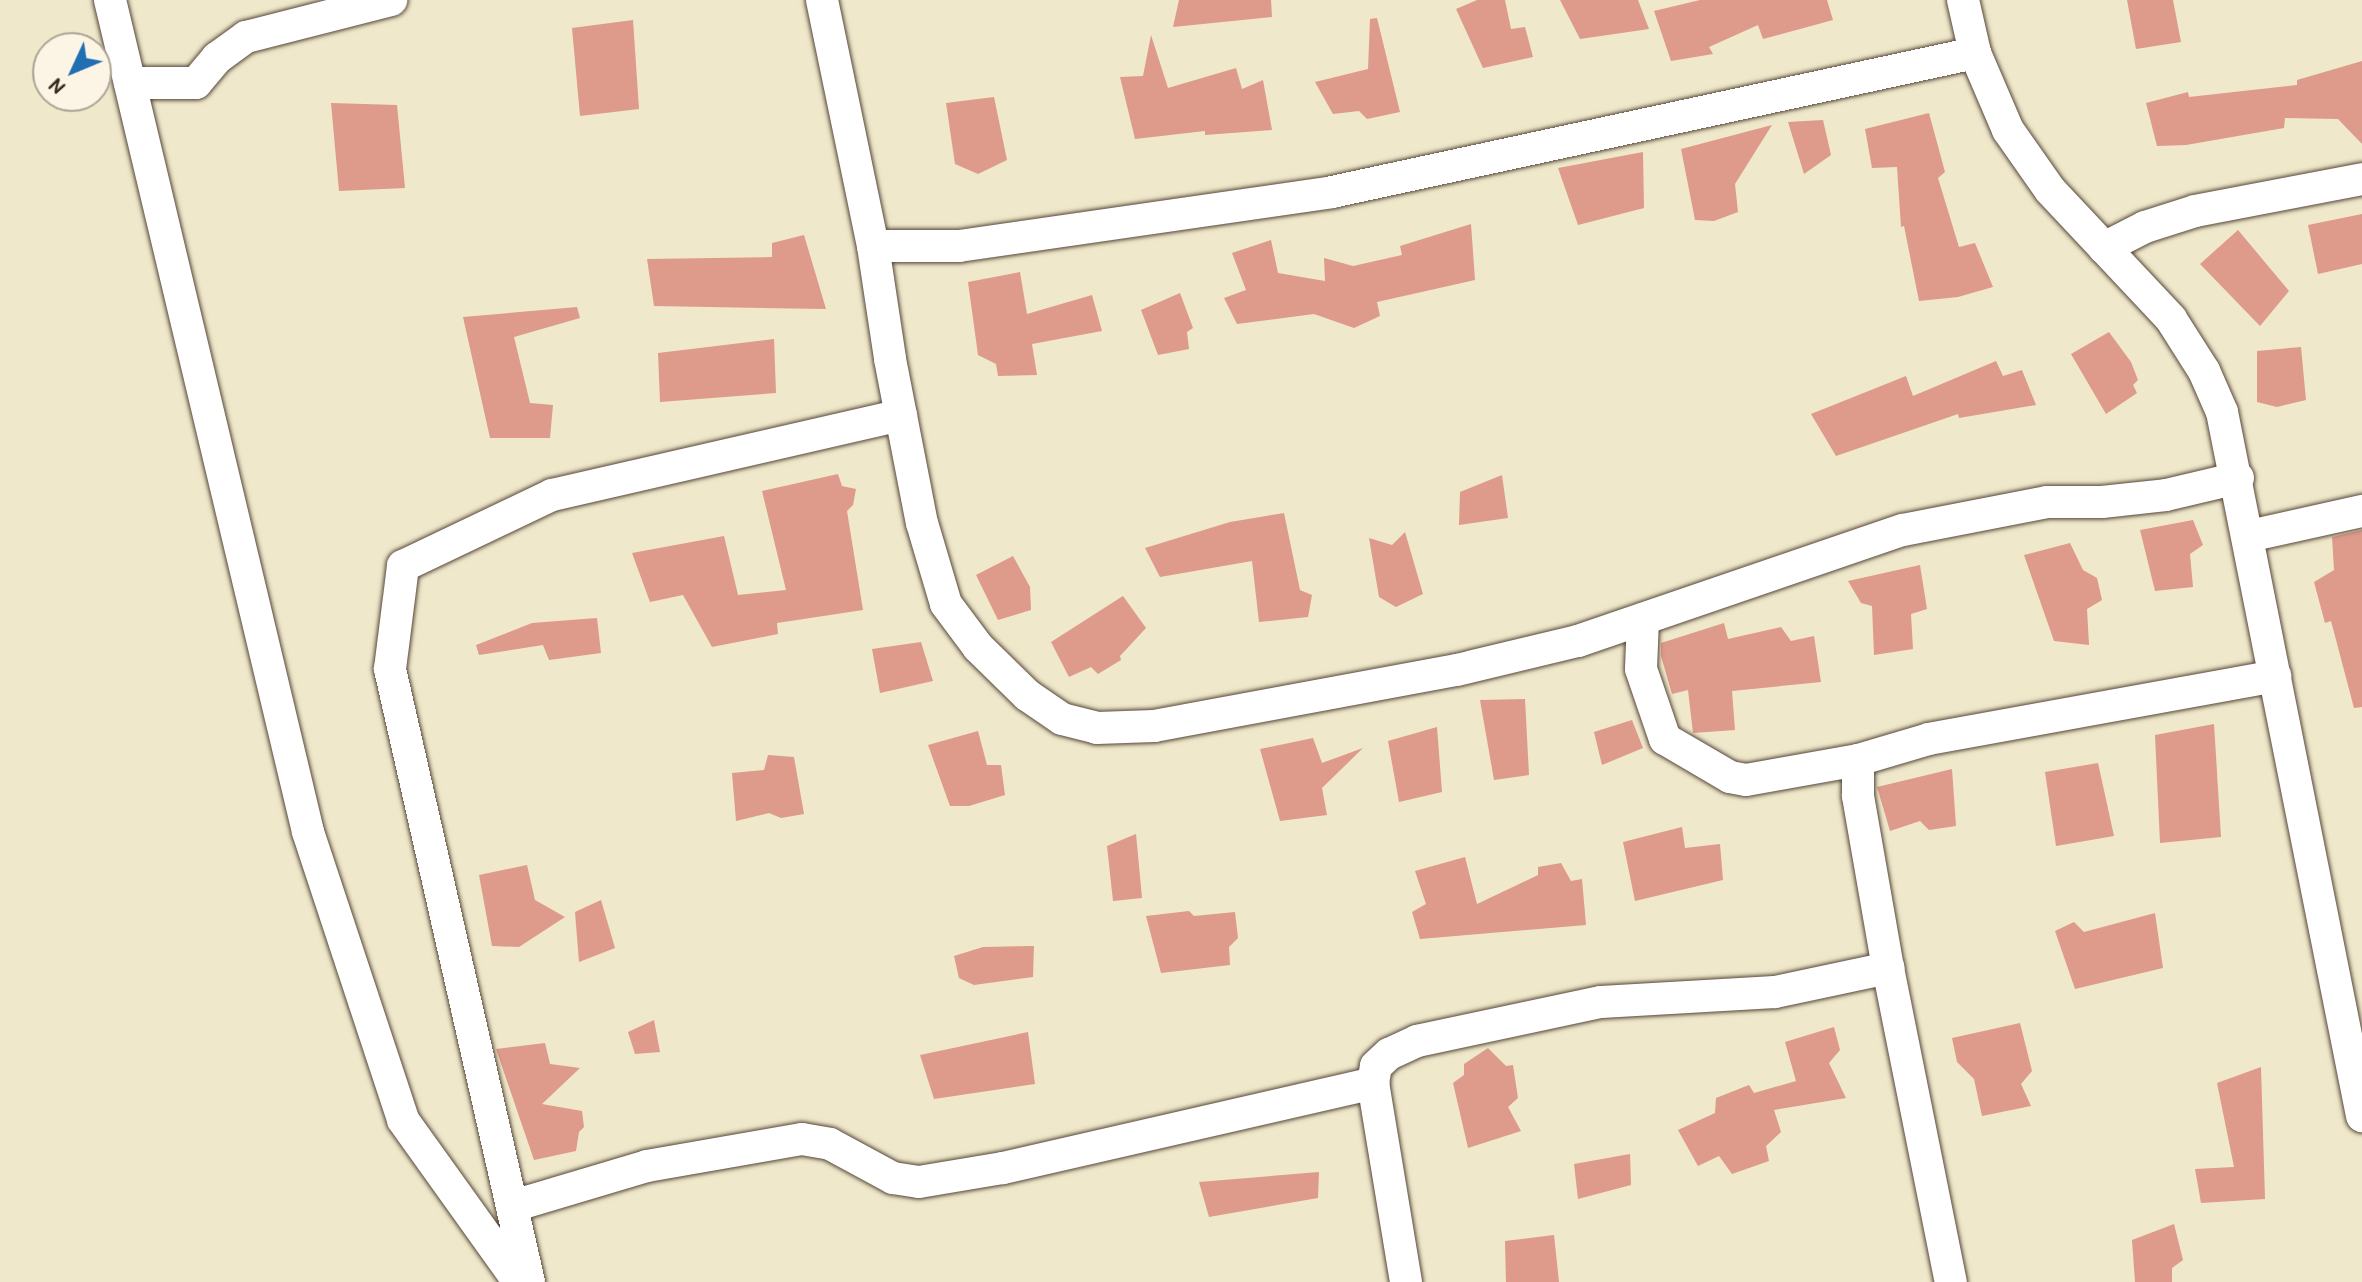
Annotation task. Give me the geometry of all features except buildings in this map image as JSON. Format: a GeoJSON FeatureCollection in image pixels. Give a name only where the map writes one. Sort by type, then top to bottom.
{"type":"FeatureCollection","features":[{"type":"Feature","properties":{"kind":"street"},"geometry":{"type":"LineString","coordinates":[[110,0],[308,832],[403,1120],[519,1282]]}},
{"type":"Feature","properties":{"kind":"street"},"geometry":{"type":"LineString","coordinates":[[130,83],[196,83],[217,58],[246,37],[391,0]]}},
{"type":"Feature","properties":{"kind":"street"},"geometry":{"type":"LineString","coordinates":[[822,0],[873,246],[922,523],[946,604],[978,647],[1027,695],[1062,719],[1097,728],[1154,726],[1280,700],[1457,670],[1578,641],[1903,530],[2047,502],[2102,502],[2166,495],[2238,478]]}},
{"type":"Feature","properties":{"kind":"street"},"geometry":{"type":"LineString","coordinates":[[1963,0],[1975,53],[2008,130],[2050,190],[2171,319],[2204,371],[2222,412],[2238,478],[2275,676],[2354,1037],[2362,1116]]}},
{"type":"Feature","properties":{"kind":"street"},"geometry":{"type":"LineString","coordinates":[[873,246],[959,246],[1332,192],[1975,53]]}},
{"type":"Feature","properties":{"kind":"street"},"geometry":{"type":"LineString","coordinates":[[2104,248],[2145,227],[2195,211],[2362,179]]}},
{"type":"Feature","properties":{"kind":"street"},"geometry":{"type":"LineString","coordinates":[[529,1282],[390,669],[403,566],[552,495],[901,415]]}},
{"type":"Feature","properties":{"kind":"street"},"geometry":{"type":"LineString","coordinates":[[2249,536],[2362,511]]}},
{"type":"Feature","properties":{"kind":"street"},"geometry":{"type":"LineString","coordinates":[[1643,619],[1641,669],[1656,721],[1665,739],[1675,748],[1730,777],[1746,780],[1858,760],[1929,739],[2275,676]]}},
{"type":"Feature","properties":{"kind":"street"},"geometry":{"type":"LineString","coordinates":[[1858,760],[1858,796],[1888,968],[1951,1282]]}},
{"type":"Feature","properties":{"kind":"street"},"geometry":{"type":"LineString","coordinates":[[1406,1282],[1373,1083],[1376,1066],[1389,1054],[1417,1041],[1601,1002],[1775,992],[1888,968]]}},
{"type":"Feature","properties":{"kind":"street"},"geometry":{"type":"LineString","coordinates":[[513,1206],[647,1166],[802,1139],[830,1144],[893,1178],[919,1182],[1003,1168],[1373,1083]]}}]}
